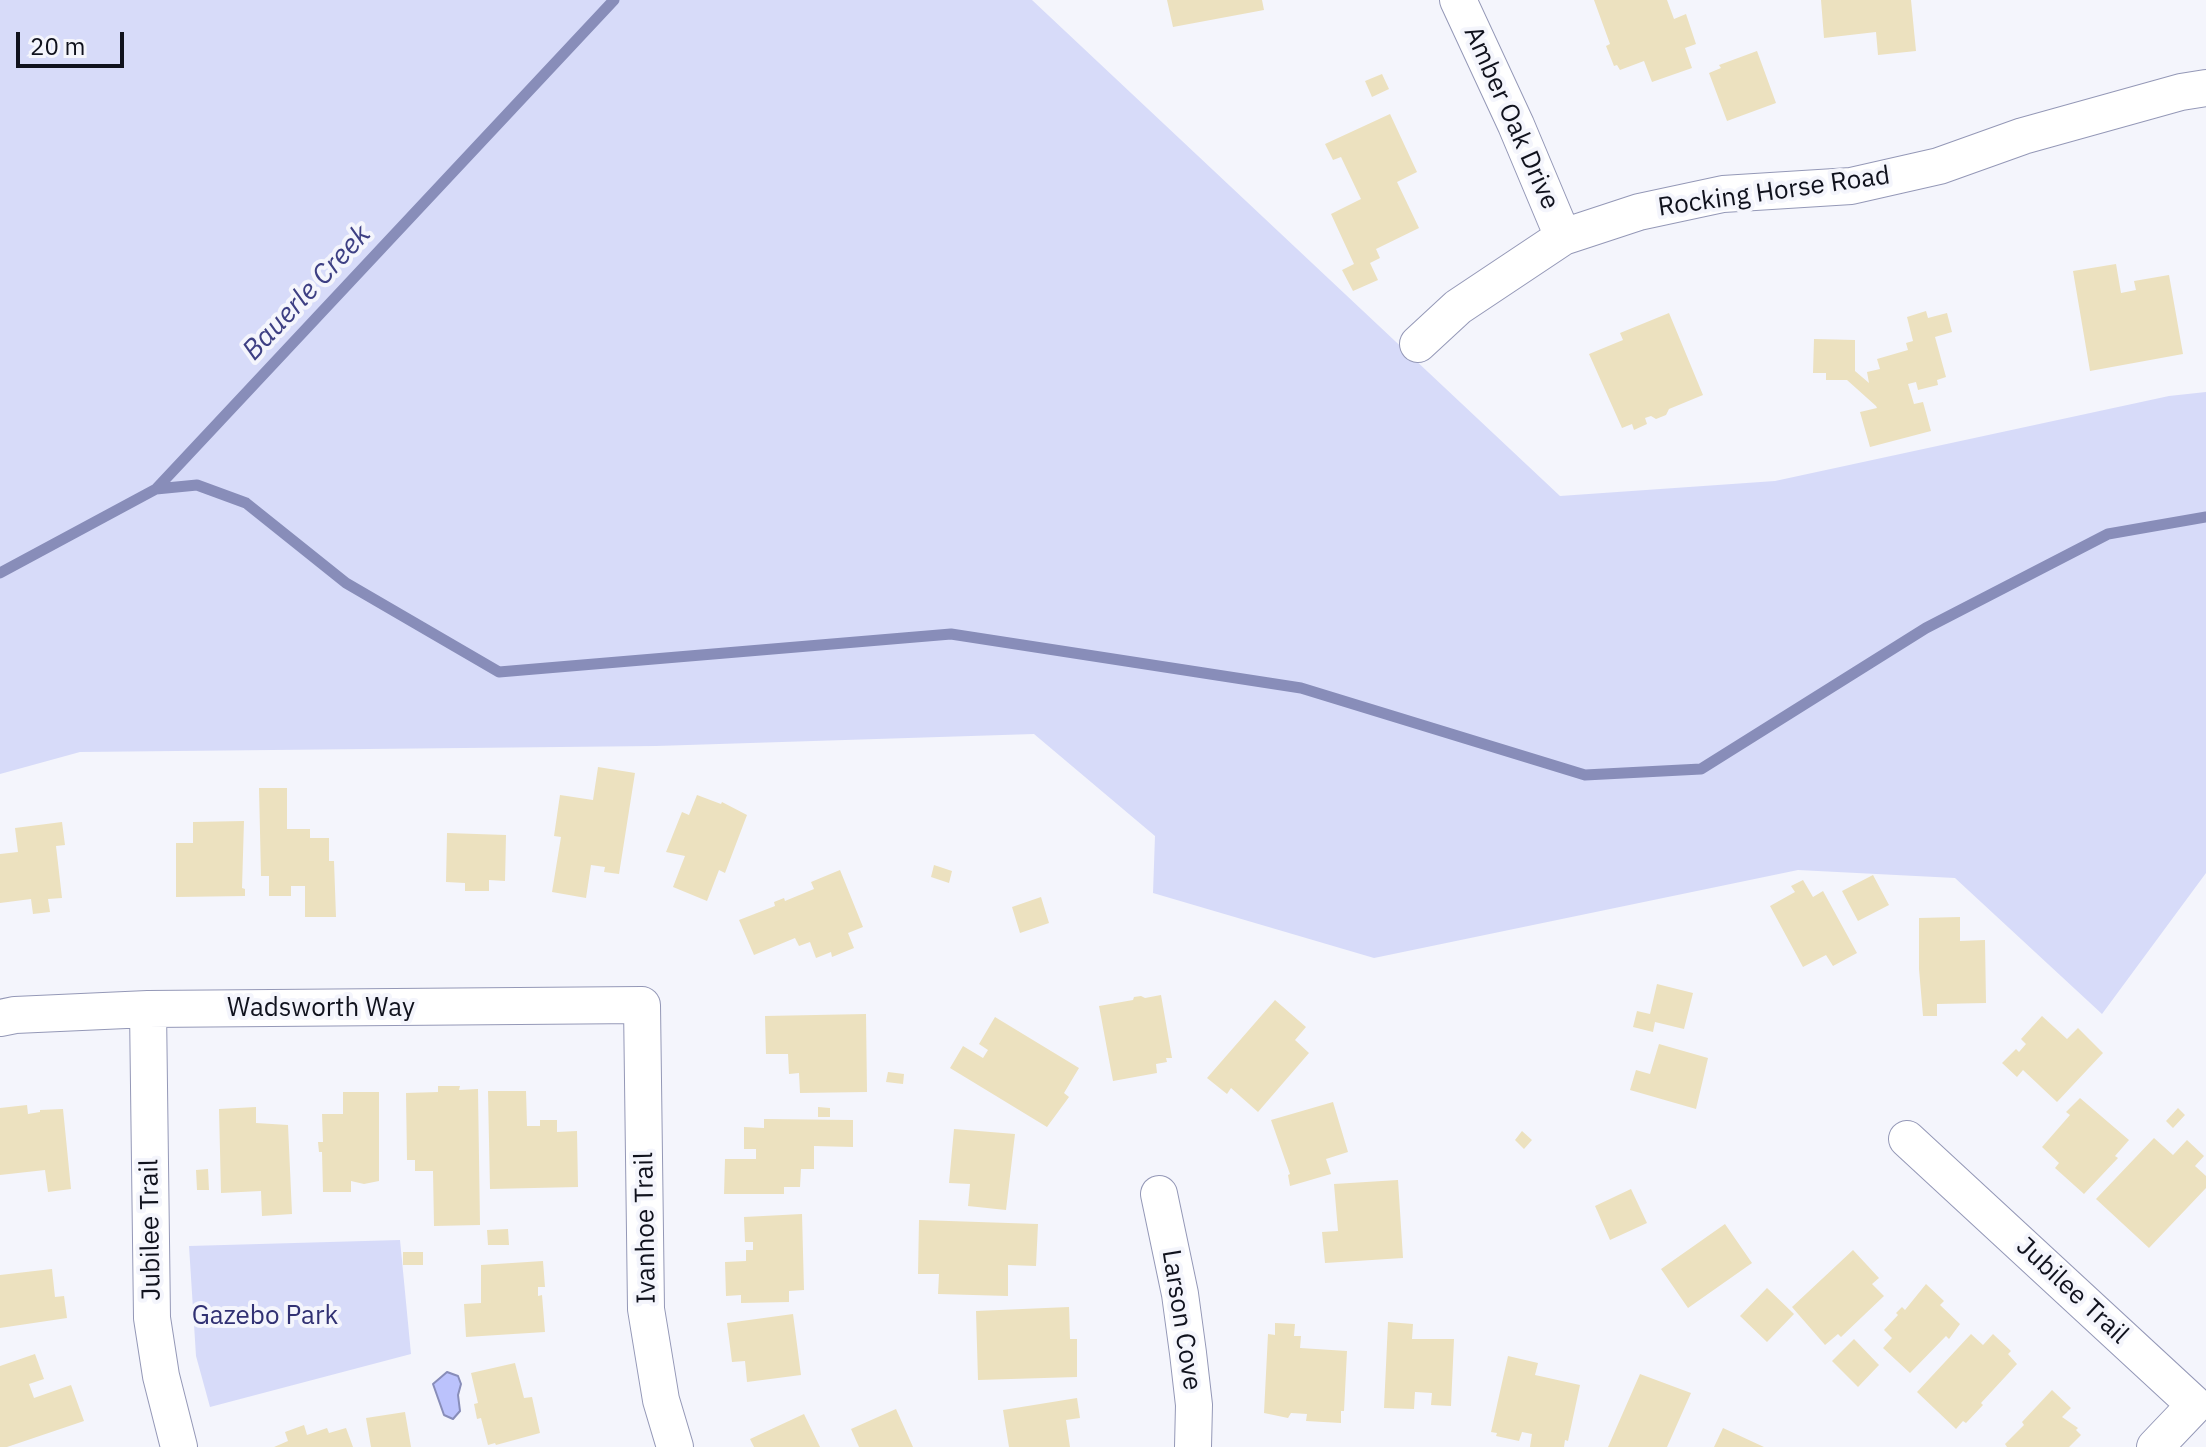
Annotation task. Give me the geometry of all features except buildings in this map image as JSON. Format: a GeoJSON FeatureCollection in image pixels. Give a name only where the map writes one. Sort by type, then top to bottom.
{"type":"FeatureCollection","features":[{"type":"Feature","properties":{"kind":"street","name":"Amber Oak Drive"},"geometry":{"type":"LineString","coordinates":[[1458,0],[1563,237]]}},
{"type":"Feature","properties":{"kind":"street","name":"Rocking Horse Road"},"geometry":{"type":"LineString","coordinates":[[1418,344],[1458,307],[1563,237],[1639,212],[1723,194],[1851,186],[1939,166],[2023,136],[2181,92],[2206,88]]}},
{"type":"Feature","properties":{"kind":"street","name":"Wadsworth Way"},"geometry":{"type":"LineString","coordinates":[[0,1018],[148,1009],[642,1005]]}},
{"type":"Feature","properties":{"kind":"street","name":"Ivanhoe Trail"},"geometry":{"type":"LineString","coordinates":[[642,1005],[646,1309],[661,1400],[675,1447]]}},
{"type":"Feature","properties":{"kind":"street","name":"Jubilee Trail"},"geometry":{"type":"LineString","coordinates":[[148,1009],[152,1318],[161,1376],[179,1447]]}},
{"type":"Feature","properties":{"kind":"street","name":"Jubilee Trail"},"geometry":{"type":"LineString","coordinates":[[1907,1139],[2195,1405],[2155,1447]]}},
{"type":"Feature","properties":{"kind":"street","name":"Larson Cove"},"geometry":{"type":"LineString","coordinates":[[1159,1194],[1180,1294],[1188,1353],[1194,1405],[1193,1447]]}},
{"type":"Feature","properties":{"kind":"green space"},"geometry":{"type":"Polygon","coordinates":[[[0,0],[1032,0],[1560,496],[1775,481],[2169,396],[2206,392],[2206,873],[2102,1014],[1955,878],[1798,870],[1374,958],[1153,893],[1155,836],[1034,734],[656,746],[80,752],[0,774],[0,0]]]}},
{"type":"Feature","properties":{"kind":"green space","name":"Gazebo Park"},"geometry":{"type":"Polygon","coordinates":[[[400,1240],[411,1354],[210,1407],[196,1356],[189,1246],[400,1240]]]}},
{"type":"Feature","properties":{"kind":"water"},"geometry":{"type":"Polygon","coordinates":[[[447,1372],[458,1376],[461,1384],[458,1395],[460,1411],[453,1419],[444,1415],[433,1384],[447,1372]]]}},
{"type":"Feature","properties":{"kind":"waterway","name":"Bauerle Creek"},"geometry":{"type":"LineString","coordinates":[[0,573],[156,489],[614,0]]}},
{"type":"Feature","properties":{"kind":"waterway"},"geometry":{"type":"LineString","coordinates":[[156,489],[197,485],[246,503],[346,583],[499,672],[951,634],[1301,688],[1585,775],[1701,769],[1926,628],[2108,534],[2206,517]]}}]}
